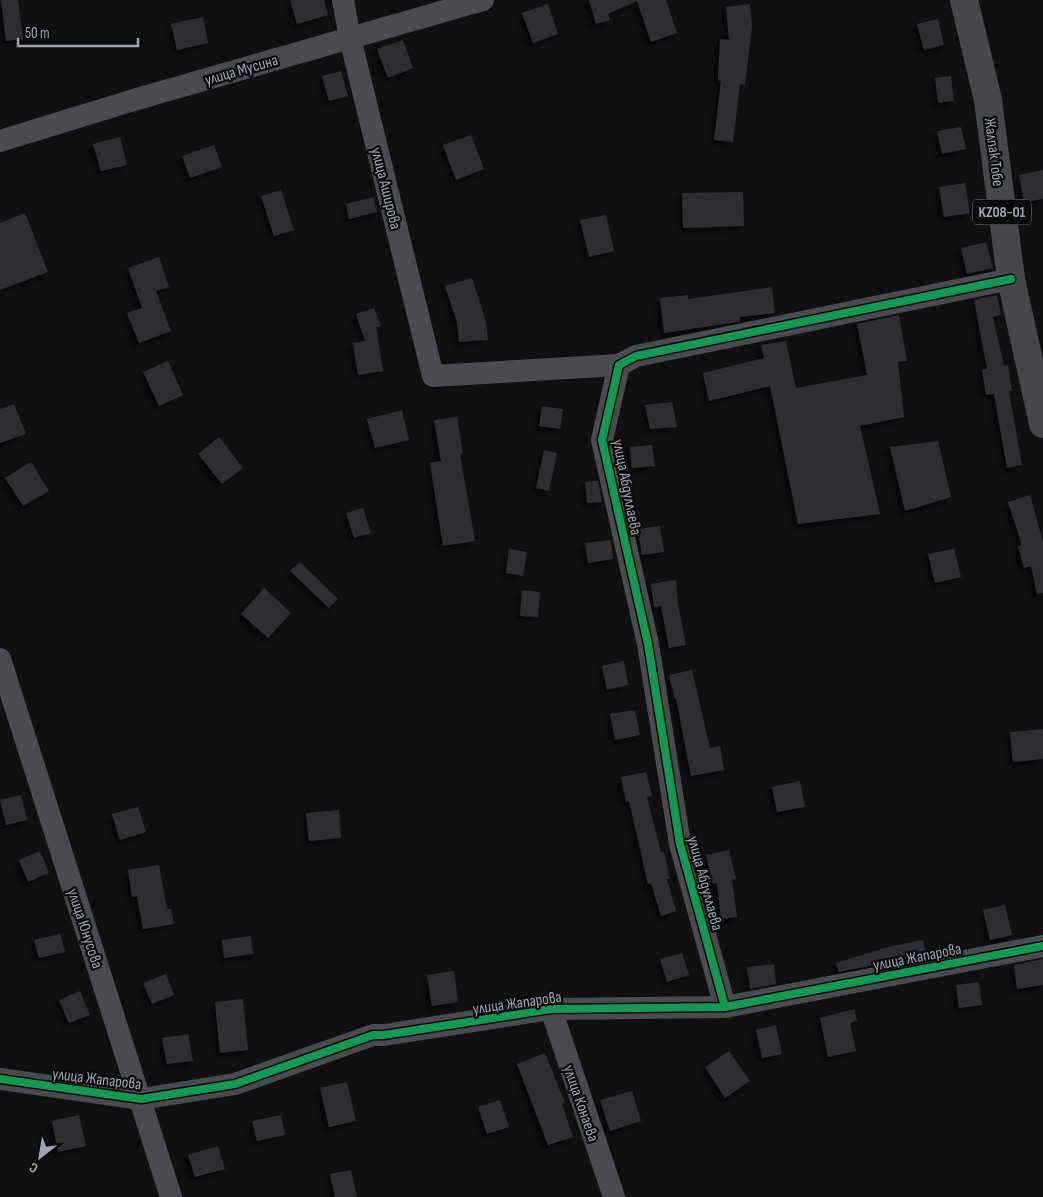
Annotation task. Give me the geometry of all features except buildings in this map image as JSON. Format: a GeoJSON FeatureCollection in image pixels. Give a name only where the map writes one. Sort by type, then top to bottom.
{"type":"FeatureCollection","features":[{"type":"Feature","properties":{"kind":"main road","name":"Жалпак Тобе"},"geometry":{"type":"LineString","coordinates":[[964,0],[988,100],[1011,279],[1043,424]]}},
{"type":"Feature","properties":{"kind":"street","name":"улица Аширова"},"geometry":{"type":"LineString","coordinates":[[343,0],[350,38],[433,376],[619,365]]}},
{"type":"Feature","properties":{"kind":"street","name":"улица Мусина"},"geometry":{"type":"LineString","coordinates":[[0,141],[483,0]]}},
{"type":"Feature","properties":{"kind":"street"},"geometry":{"type":"LineString","coordinates":[[619,365],[636,356],[1011,279]]}},
{"type":"Feature","properties":{"kind":"street","name":"улица Абдуллаева"},"geometry":{"type":"LineString","coordinates":[[619,365],[602,440],[648,644],[680,844],[725,1007]]}},
{"type":"Feature","properties":{"kind":"street","name":"улица Юнусова"},"geometry":{"type":"LineString","coordinates":[[0,659],[171,1197]]}},
{"type":"Feature","properties":{"kind":"street","name":"улица Жапарова"},"geometry":{"type":"LineString","coordinates":[[0,1079],[141,1099],[235,1084],[373,1035],[384,1035],[551,1009],[725,1007],[1043,946]]}},
{"type":"Feature","properties":{"kind":"street","name":"улица Конаева"},"geometry":{"type":"LineString","coordinates":[[551,1009],[614,1197]]}},
{"type":"Feature","properties":{"kind":"cycle path"},"geometry":{"type":"LineString","coordinates":[[725,1007],[680,844],[648,644],[602,440],[619,365],[636,356],[1011,279]]}},
{"type":"Feature","properties":{"kind":"cycle path"},"geometry":{"type":"LineString","coordinates":[[0,1079],[141,1099],[235,1084],[373,1035],[384,1035],[551,1009],[725,1007],[1043,946]]}}]}
